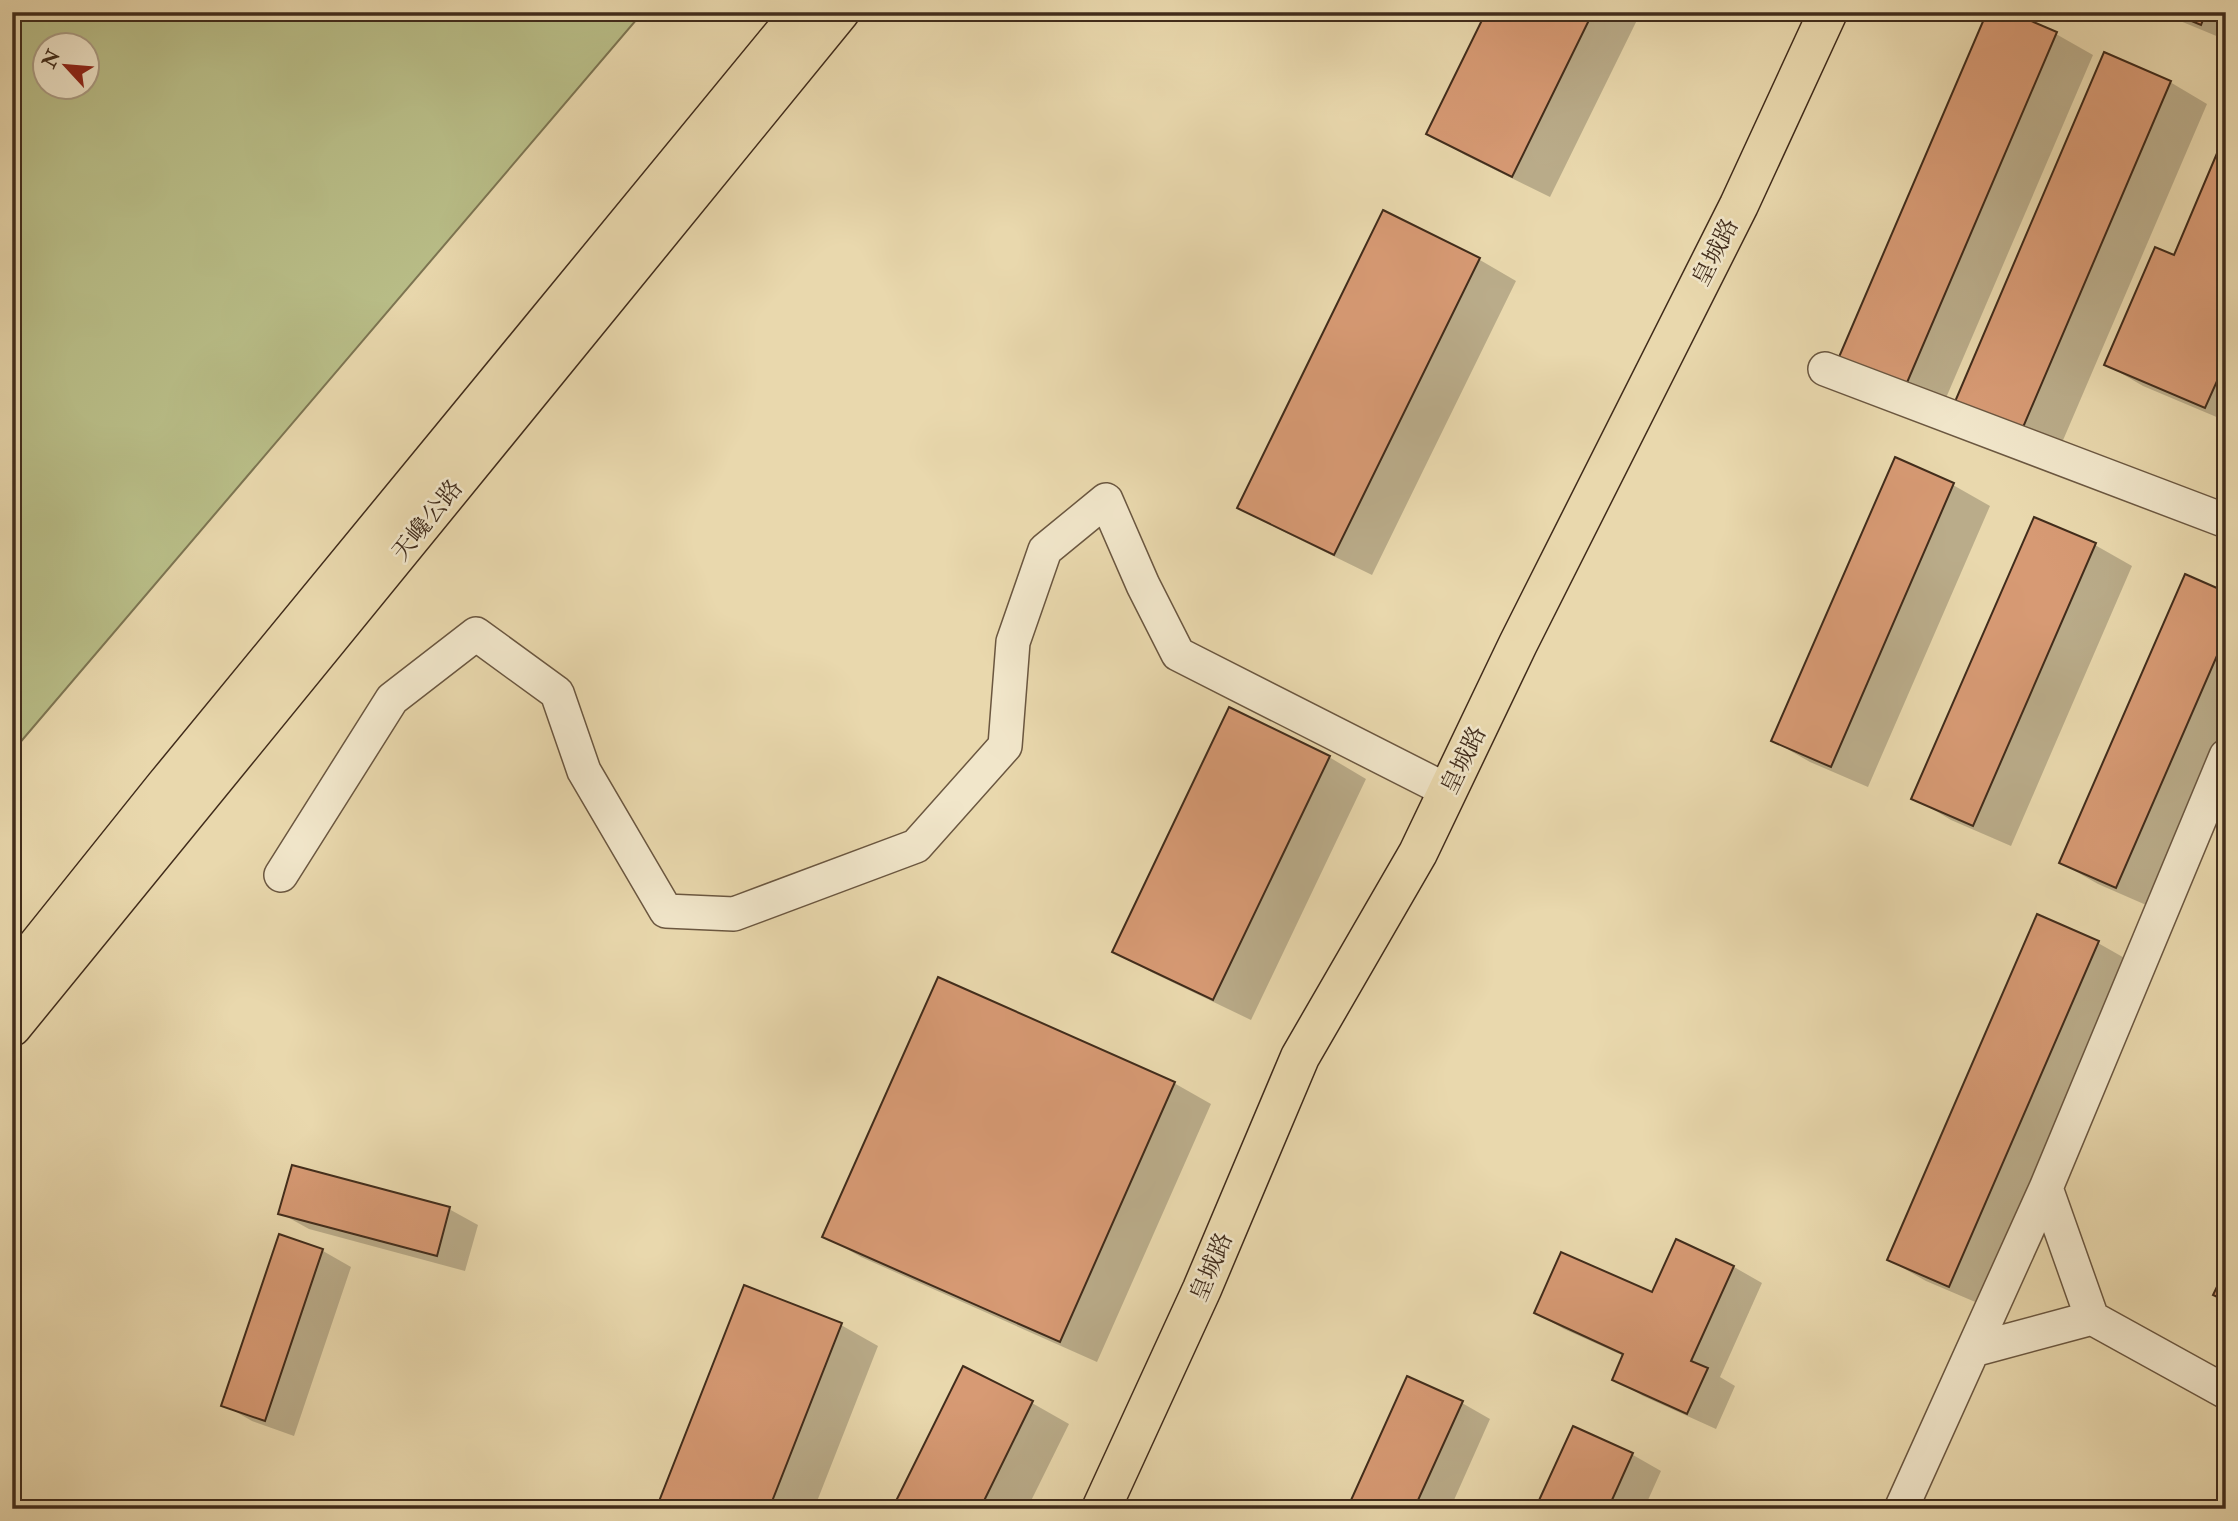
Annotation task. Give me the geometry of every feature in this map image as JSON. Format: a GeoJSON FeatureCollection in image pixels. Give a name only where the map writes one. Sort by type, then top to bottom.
{"type":"FeatureCollection","features":[{"type":"Feature","properties":{"kind":"main road","name":"天巉公路"},"geometry":{"type":"LineString","coordinates":[[12,977],[174,775],[801,12]]}},
{"type":"Feature","properties":{"kind":"main road","name":"天巉公路"},"geometry":{"type":"LineString","coordinates":[[12,1027],[840,12]]}},
{"type":"Feature","properties":{"kind":"main road","name":"皇城路"},"geometry":{"type":"LineString","coordinates":[[1101,1509],[1202,1289],[1300,1057],[1418,853],[1518,644],[1739,205],[1828,12]]}},
{"type":"Feature","properties":{"kind":"street"},"geometry":{"type":"LineString","coordinates":[[1825,369],[2226,521]]}},
{"type":"Feature","properties":{"kind":"street"},"geometry":{"type":"LineString","coordinates":[[281,875],[392,699],[476,634],[557,693],[584,771],[666,911],[734,914],[916,846],[1005,746],[1013,642],[1045,550],[1106,500],[1143,585],[1178,654],[1448,791]]}},
{"type":"Feature","properties":{"kind":"street"},"geometry":{"type":"LineString","coordinates":[[1901,1509],[2046,1188],[2226,756]]}},
{"type":"Feature","properties":{"kind":"street"},"geometry":{"type":"LineString","coordinates":[[2046,1188],[2092,1318],[2226,1392]]}},
{"type":"Feature","properties":{"kind":"street"},"geometry":{"type":"LineString","coordinates":[[1973,1350],[2092,1318]]}},
{"type":"Feature","properties":{"kind":"green space"},"geometry":{"type":"Polygon","coordinates":[[[12,12],[643,12],[12,752],[12,12]]]}},
{"type":"Feature","properties":{"kind":"building"},"geometry":{"type":"Polygon","coordinates":[[[1486,12],[1593,12],[1512,177],[1426,134],[1486,12]]]}},
{"type":"Feature","properties":{"kind":"building"},"geometry":{"type":"Polygon","coordinates":[[[1987,12],[2010,12],[2057,32],[1906,385],[1839,357],[1987,12]]]}},
{"type":"Feature","properties":{"kind":"building"},"geometry":{"type":"Polygon","coordinates":[[[2170,12],[2206,12],[2201,25],[2170,12]]]}},
{"type":"Feature","properties":{"kind":"building"},"geometry":{"type":"Polygon","coordinates":[[[2104,52],[2171,81],[2021,432],[1954,404],[2104,52]]]}},
{"type":"Feature","properties":{"kind":"building"},"geometry":{"type":"Polygon","coordinates":[[[2226,132],[2226,361],[2205,408],[2104,365],[2155,247],[2174,255],[2226,132]]]}},
{"type":"Feature","properties":{"kind":"building"},"geometry":{"type":"Polygon","coordinates":[[[1383,210],[1480,258],[1334,555],[1237,508],[1383,210]]]}},
{"type":"Feature","properties":{"kind":"building"},"geometry":{"type":"Polygon","coordinates":[[[1895,457],[1954,483],[1831,767],[1771,741],[1895,457]]]}},
{"type":"Feature","properties":{"kind":"building"},"geometry":{"type":"Polygon","coordinates":[[[2034,517],[2096,543],[1973,826],[1911,799],[2034,517]]]}},
{"type":"Feature","properties":{"kind":"building"},"geometry":{"type":"Polygon","coordinates":[[[2185,574],[2226,592],[2226,635],[2116,888],[2059,863],[2185,574]]]}},
{"type":"Feature","properties":{"kind":"building"},"geometry":{"type":"Polygon","coordinates":[[[1229,707],[1330,756],[1213,1000],[1112,952],[1229,707]]]}},
{"type":"Feature","properties":{"kind":"building"},"geometry":{"type":"Polygon","coordinates":[[[2037,914],[2099,941],[1949,1287],[1887,1260],[2037,914]]]}},
{"type":"Feature","properties":{"kind":"building"},"geometry":{"type":"Polygon","coordinates":[[[938,977],[1175,1082],[1060,1342],[822,1237],[938,977]]]}},
{"type":"Feature","properties":{"kind":"building"},"geometry":{"type":"Polygon","coordinates":[[[292,1165],[450,1207],[437,1256],[278,1214],[292,1165]]]}},
{"type":"Feature","properties":{"kind":"building"},"geometry":{"type":"Polygon","coordinates":[[[279,1234],[323,1249],[265,1421],[221,1406],[279,1234]]]}},
{"type":"Feature","properties":{"kind":"building"},"geometry":{"type":"Polygon","coordinates":[[[1676,1239],[1734,1266],[1691,1361],[1708,1368],[1687,1414],[1612,1380],[1623,1354],[1534,1313],[1561,1252],[1652,1292],[1676,1239]]]}},
{"type":"Feature","properties":{"kind":"building"},"geometry":{"type":"Polygon","coordinates":[[[2226,1268],[2226,1301],[2213,1295],[2226,1268]]]}},
{"type":"Feature","properties":{"kind":"building"},"geometry":{"type":"Polygon","coordinates":[[[744,1285],[842,1323],[769,1509],[656,1509],[744,1285]]]}},
{"type":"Feature","properties":{"kind":"building"},"geometry":{"type":"Polygon","coordinates":[[[963,1366],[1033,1401],[980,1509],[892,1509],[963,1366]]]}},
{"type":"Feature","properties":{"kind":"building"},"geometry":{"type":"Polygon","coordinates":[[[1407,1376],[1463,1401],[1414,1509],[1347,1509],[1407,1376]]]}},
{"type":"Feature","properties":{"kind":"building"},"geometry":{"type":"Polygon","coordinates":[[[1573,1426],[1633,1453],[1608,1509],[1535,1509],[1573,1426]]]}}]}
